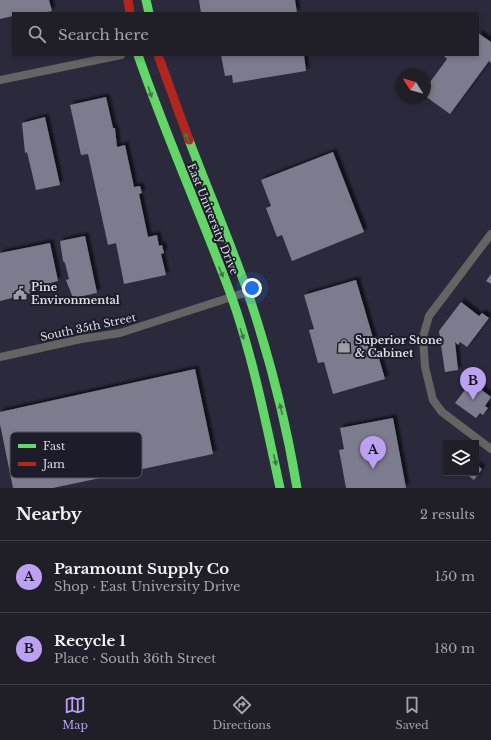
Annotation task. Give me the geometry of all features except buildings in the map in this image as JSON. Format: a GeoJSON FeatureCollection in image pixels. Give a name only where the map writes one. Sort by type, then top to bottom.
{"type":"FeatureCollection","features":[{"type":"Feature","properties":{"kind":"main road"},"geometry":{"type":"LineString","coordinates":[[128,0],[130,12]]}},
{"type":"Feature","properties":{"kind":"main road"},"geometry":{"type":"LineString","coordinates":[[146,0],[149,12]]}},
{"type":"Feature","properties":{"kind":"main road","name":"East University Drive"},"geometry":{"type":"LineString","coordinates":[[138,56],[158,112],[231,296],[257,384],[280,488]]}},
{"type":"Feature","properties":{"kind":"main road","name":"East University Drive"},"geometry":{"type":"LineString","coordinates":[[158,56],[172,100],[247,292],[275,383],[297,488]]}},
{"type":"Feature","properties":{"kind":"street"},"geometry":{"type":"LineString","coordinates":[[0,80],[116,56]]}},
{"type":"Feature","properties":{"kind":"street"},"geometry":{"type":"LineString","coordinates":[[491,234],[429,316],[423,338],[425,367],[433,400],[442,412],[491,449]]}},
{"type":"Feature","properties":{"kind":"street","name":"South 35th Street"},"geometry":{"type":"LineString","coordinates":[[0,356],[81,339],[120,333],[247,292]]}},
{"type":"Feature","properties":{"kind":"shaded area"},"geometry":{"type":"Polygon","coordinates":[[[0,0],[491,0],[491,488],[0,488],[0,0]]]}},
{"type":"Feature","properties":{"kind":"traffic: fast"},"geometry":{"type":"LineString","coordinates":[[146,0],[149,12]]}},
{"type":"Feature","properties":{"kind":"traffic: fast"},"geometry":{"type":"LineString","coordinates":[[138,56],[160,115],[220,265],[239,318],[258,390],[280,488]]}},
{"type":"Feature","properties":{"kind":"traffic: fast"},"geometry":{"type":"LineString","coordinates":[[189,140],[240,271],[255,314],[270,364],[282,413],[297,488]]}},
{"type":"Feature","properties":{"kind":"traffic: jam"},"geometry":{"type":"LineString","coordinates":[[128,0],[130,12]]}},
{"type":"Feature","properties":{"kind":"traffic: jam"},"geometry":{"type":"LineString","coordinates":[[158,56],[189,140]]}},
{"type":"Feature","properties":{"kind":"place","name":"Pine Environmental"},"geometry":{"type":"Point","coordinates":[20,293]}},
{"type":"Feature","properties":{"kind":"place","name":"Superior Stone & Cabinet"},"geometry":{"type":"Point","coordinates":[344,346]}},
{"type":"Feature","properties":{"kind":"place","name":"Recycle 1"},"geometry":{"type":"Point","coordinates":[473,400]}},
{"type":"Feature","properties":{"kind":"place","name":"Paramount Supply Co"},"geometry":{"type":"Point","coordinates":[373,469]}}]}
